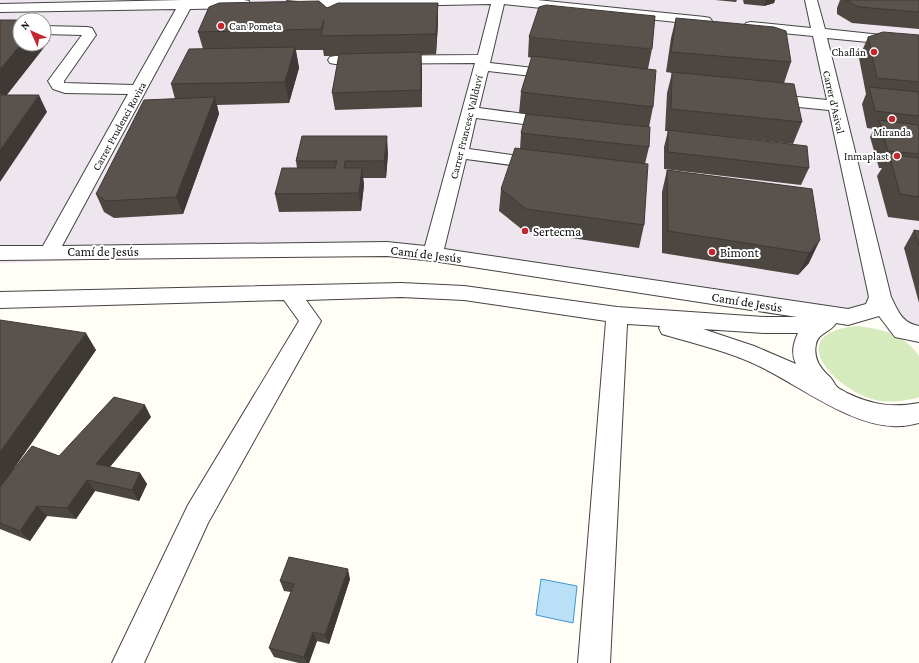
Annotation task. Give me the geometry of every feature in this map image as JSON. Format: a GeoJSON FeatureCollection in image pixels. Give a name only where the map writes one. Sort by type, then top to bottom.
{"type":"FeatureCollection","features":[{"type":"Feature","properties":{"kind":"street"},"geometry":{"type":"LineString","coordinates":[[279,4],[499,0],[716,22]]}},
{"type":"Feature","properties":{"kind":"street","name":"Carrer Francesc Vallduví"},"geometry":{"type":"LineString","coordinates":[[433,254],[499,0]]}},
{"type":"Feature","properties":{"kind":"street","name":"Carrer d'Asival"},"geometry":{"type":"LineString","coordinates":[[811,0],[880,298],[890,317],[914,335]]}},
{"type":"Feature","properties":{"kind":"street"},"geometry":{"type":"LineString","coordinates":[[0,8],[187,3],[255,4]]}},
{"type":"Feature","properties":{"kind":"street","name":"Carrer Prudenci Rovira"},"geometry":{"type":"LineString","coordinates":[[49,252],[187,3]]}},
{"type":"Feature","properties":{"kind":"street"},"geometry":{"type":"LineString","coordinates":[[739,25],[919,43]]}},
{"type":"Feature","properties":{"kind":"street"},"geometry":{"type":"LineString","coordinates":[[52,30],[78,30],[87,32],[90,35],[56,81],[58,86],[65,88],[138,90]]}},
{"type":"Feature","properties":{"kind":"street"},"geometry":{"type":"LineString","coordinates":[[335,60],[483,60],[570,71]]}},
{"type":"Feature","properties":{"kind":"street"},"geometry":{"type":"LineString","coordinates":[[759,92],[833,100]]}},
{"type":"Feature","properties":{"kind":"street"},"geometry":{"type":"LineString","coordinates":[[470,112],[572,125]]}},
{"type":"Feature","properties":{"kind":"street"},"geometry":{"type":"LineString","coordinates":[[459,153],[554,166]]}},
{"type":"Feature","properties":{"kind":"street","name":"Camí de Jesús"},"geometry":{"type":"LineString","coordinates":[[0,253],[387,249],[433,254],[848,318]]}},
{"type":"Feature","properties":{"kind":"street"},"geometry":{"type":"LineString","coordinates":[[0,300],[401,290],[464,293],[617,315],[765,325],[817,325],[832,320],[861,317],[891,325],[914,335]]}},
{"type":"Feature","properties":{"kind":"street"},"geometry":{"type":"LineString","coordinates":[[128,663],[198,514],[310,321],[290,293]]}},
{"type":"Feature","properties":{"kind":"street"},"geometry":{"type":"LineString","coordinates":[[848,318],[874,310],[880,298]]}},
{"type":"Feature","properties":{"kind":"street"},"geometry":{"type":"LineString","coordinates":[[617,315],[702,336],[771,362],[842,400],[864,410],[888,416],[910,416],[919,413]]}},
{"type":"Feature","properties":{"kind":"street"},"geometry":{"type":"LineString","coordinates":[[594,663],[617,315]]}},
{"type":"Feature","properties":{"kind":"street"},"geometry":{"type":"LineString","coordinates":[[817,325],[807,334],[804,347],[805,359],[812,372],[823,385],[842,400]]}},
{"type":"Feature","properties":{"kind":"shaded area"},"geometry":{"type":"Polygon","coordinates":[[[0,0],[919,0],[919,342],[889,337],[885,318],[433,254],[387,249],[0,263],[0,0]]]}},
{"type":"Feature","properties":{"kind":"green space"},"geometry":{"type":"Polygon","coordinates":[[[857,326],[892,334],[906,342],[913,349],[919,356],[919,397],[893,401],[875,400],[854,391],[829,371],[821,359],[819,348],[823,338],[835,331],[857,326]]]}},
{"type":"Feature","properties":{"kind":"water"},"geometry":{"type":"Polygon","coordinates":[[[541,579],[577,586],[573,623],[536,615],[541,579]]]}},
{"type":"Feature","properties":{"kind":"building"},"geometry":{"type":"Polygon","coordinates":[[[845,0],[919,0],[919,12],[859,7],[845,0]]]}},
{"type":"Feature","properties":{"kind":"building"},"geometry":{"type":"Polygon","coordinates":[[[319,1],[327,8],[338,3],[438,3],[436,34],[321,36],[324,20],[321,29],[198,32],[209,7],[219,3],[319,1]]]}},
{"type":"Feature","properties":{"kind":"building"},"geometry":{"type":"Polygon","coordinates":[[[546,5],[655,16],[652,49],[529,37],[539,7],[546,5]]]}},
{"type":"Feature","properties":{"kind":"building"},"geometry":{"type":"Polygon","coordinates":[[[676,18],[774,27],[786,31],[791,62],[671,52],[676,18]]]}},
{"type":"Feature","properties":{"kind":"building"},"geometry":{"type":"Polygon","coordinates":[[[0,20],[12,20],[12,52],[14,52],[0,69],[0,20]]]}},
{"type":"Feature","properties":{"kind":"building"},"geometry":{"type":"Polygon","coordinates":[[[883,32],[919,35],[919,82],[877,78],[868,37],[883,32]]]}},
{"type":"Feature","properties":{"kind":"building"},"geometry":{"type":"Polygon","coordinates":[[[295,47],[285,82],[171,84],[189,49],[295,47]]]}},
{"type":"Feature","properties":{"kind":"building"},"geometry":{"type":"Polygon","coordinates":[[[421,52],[421,90],[332,93],[339,54],[421,52]]]}},
{"type":"Feature","properties":{"kind":"building"},"geometry":{"type":"Polygon","coordinates":[[[532,56],[656,70],[653,107],[521,92],[532,56]]]}},
{"type":"Feature","properties":{"kind":"building"},"geometry":{"type":"Polygon","coordinates":[[[672,72],[794,84],[802,122],[671,109],[672,72]]]}},
{"type":"Feature","properties":{"kind":"building"},"geometry":{"type":"Polygon","coordinates":[[[869,87],[919,92],[919,116],[875,111],[869,87]]]}},
{"type":"Feature","properties":{"kind":"building"},"geometry":{"type":"Polygon","coordinates":[[[0,95],[39,95],[0,150],[0,95]]]}},
{"type":"Feature","properties":{"kind":"building"},"geometry":{"type":"Polygon","coordinates":[[[215,97],[176,197],[106,201],[96,194],[144,100],[215,97]]]}},
{"type":"Feature","properties":{"kind":"building"},"geometry":{"type":"Polygon","coordinates":[[[526,114],[650,127],[649,147],[521,133],[526,114]]]}},
{"type":"Feature","properties":{"kind":"building"},"geometry":{"type":"Polygon","coordinates":[[[879,120],[919,125],[919,154],[888,151],[879,120]]]}},
{"type":"Feature","properties":{"kind":"building"},"geometry":{"type":"Polygon","coordinates":[[[668,130],[807,146],[809,168],[668,152],[668,130]]]}},
{"type":"Feature","properties":{"kind":"building"},"geometry":{"type":"Polygon","coordinates":[[[302,136],[387,136],[384,161],[345,161],[344,168],[362,168],[359,193],[275,194],[282,168],[335,168],[337,161],[296,161],[302,136]]]}},
{"type":"Feature","properties":{"kind":"building"},"geometry":{"type":"Polygon","coordinates":[[[515,148],[648,164],[644,225],[526,209],[501,189],[515,148]]]}},
{"type":"Feature","properties":{"kind":"building"},"geometry":{"type":"Polygon","coordinates":[[[889,154],[919,158],[919,197],[900,194],[889,154]]]}},
{"type":"Feature","properties":{"kind":"building"},"geometry":{"type":"Polygon","coordinates":[[[667,170],[812,189],[820,240],[809,253],[668,231],[667,170]]]}},
{"type":"Feature","properties":{"kind":"building"},"geometry":{"type":"Polygon","coordinates":[[[914,230],[919,231],[919,246],[914,230]]]}},
{"type":"Feature","properties":{"kind":"building"},"geometry":{"type":"Polygon","coordinates":[[[0,320],[86,333],[0,452],[0,320]]]}},
{"type":"Feature","properties":{"kind":"building"},"geometry":{"type":"Polygon","coordinates":[[[114,397],[145,405],[96,464],[140,473],[132,490],[87,480],[67,508],[37,506],[20,531],[0,523],[0,487],[32,446],[59,456],[114,397]]]}},
{"type":"Feature","properties":{"kind":"building"},"geometry":{"type":"Polygon","coordinates":[[[289,557],[348,569],[325,635],[313,632],[304,657],[269,648],[294,584],[280,581],[289,557]]]}},
{"type":"Feature","properties":{"kind":"place","name":"Can Pometa"},"geometry":{"type":"Point","coordinates":[221,26]}},
{"type":"Feature","properties":{"kind":"place","name":"Chaflán"},"geometry":{"type":"Point","coordinates":[874,52]}},
{"type":"Feature","properties":{"kind":"place","name":"Miranda"},"geometry":{"type":"Point","coordinates":[892,119]}},
{"type":"Feature","properties":{"kind":"place","name":"Inmaplast"},"geometry":{"type":"Point","coordinates":[897,156]}},
{"type":"Feature","properties":{"kind":"place","name":"Sertecma"},"geometry":{"type":"Point","coordinates":[525,231]}},
{"type":"Feature","properties":{"kind":"place","name":"Bimont"},"geometry":{"type":"Point","coordinates":[712,252]}}]}
